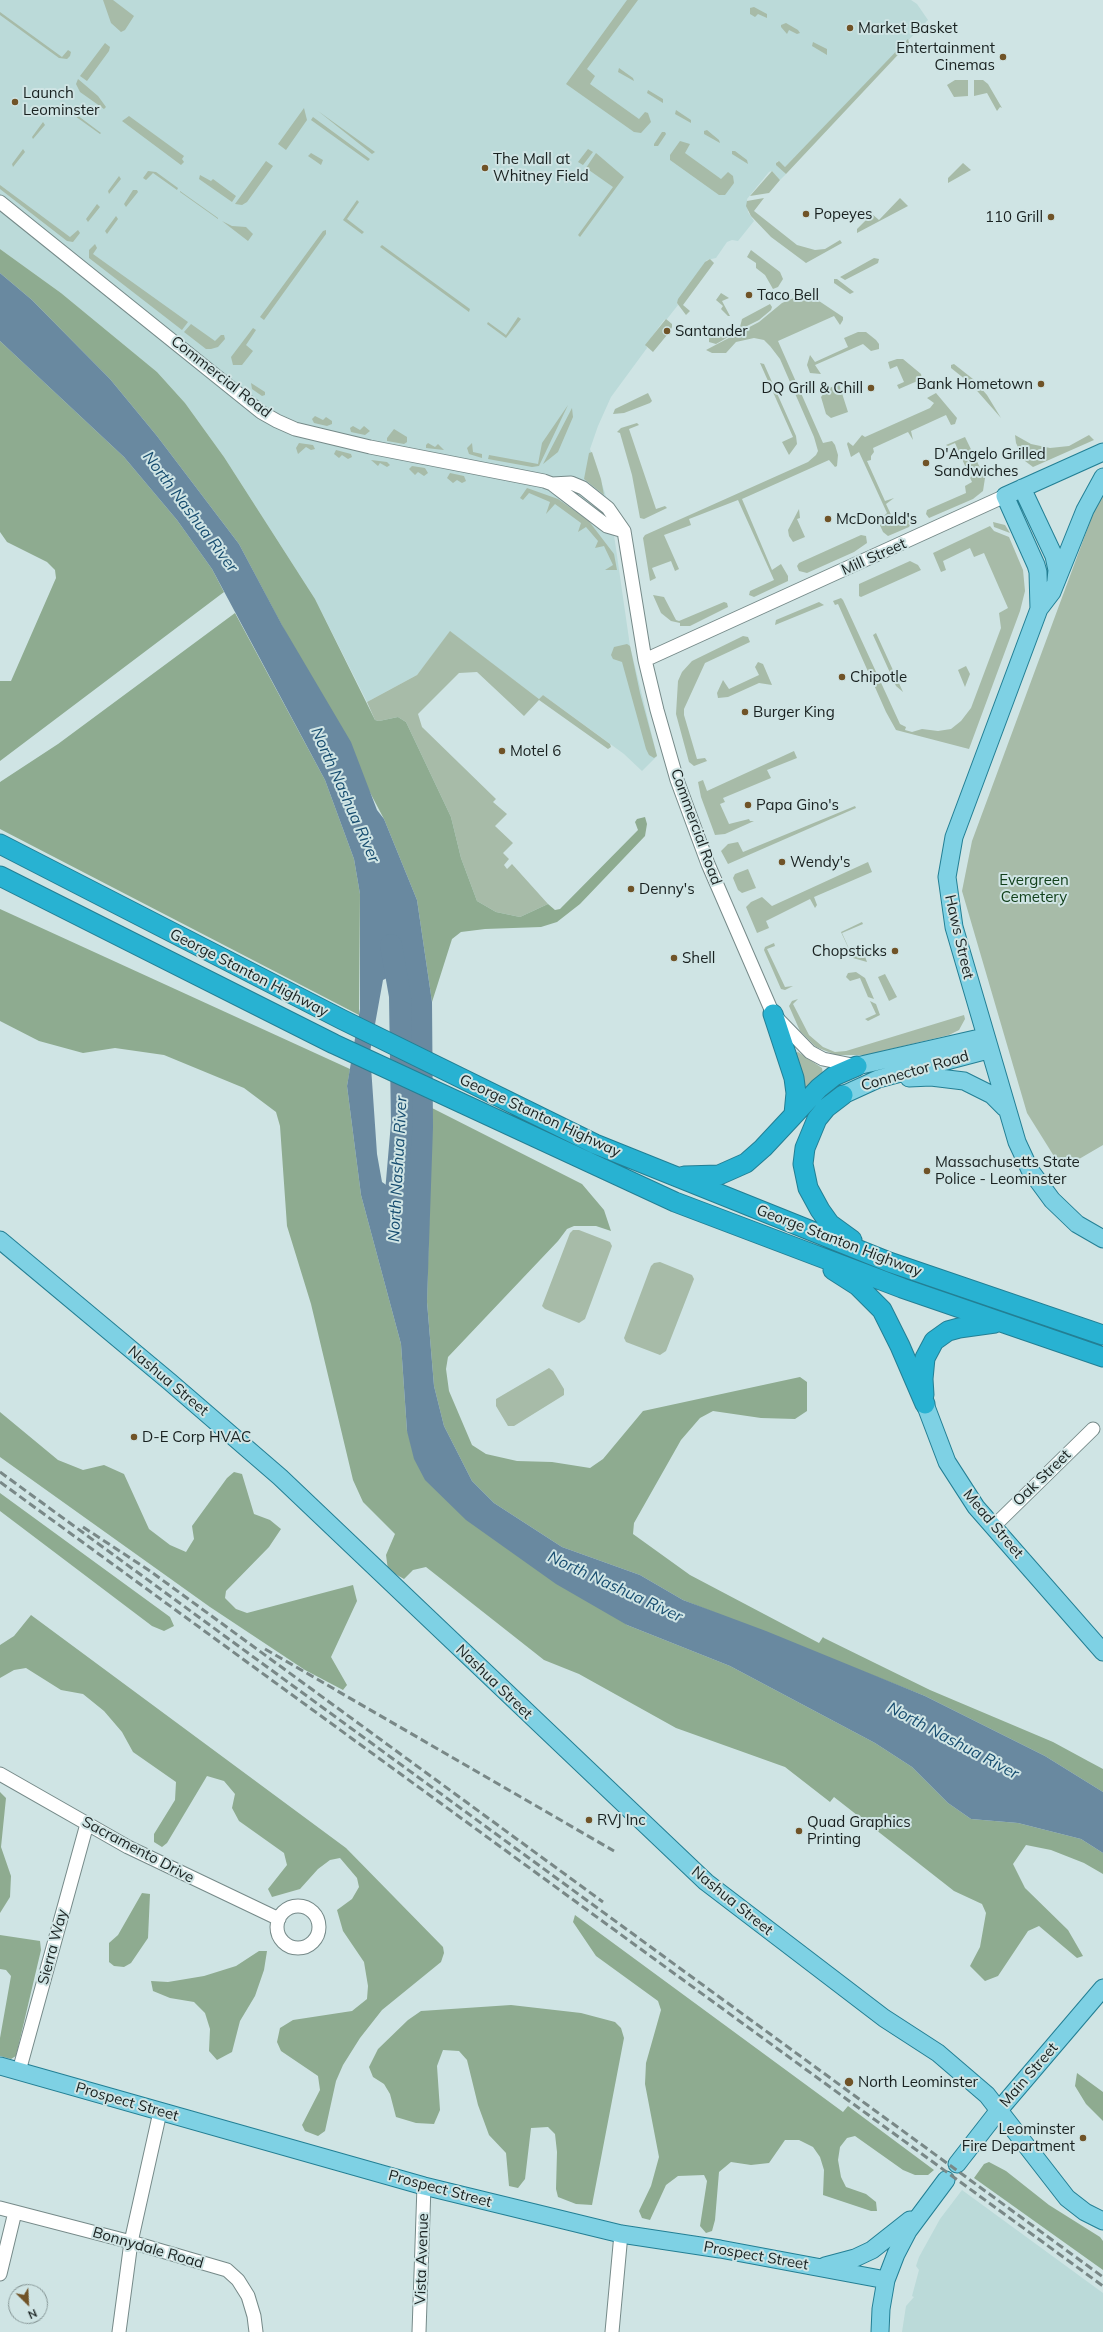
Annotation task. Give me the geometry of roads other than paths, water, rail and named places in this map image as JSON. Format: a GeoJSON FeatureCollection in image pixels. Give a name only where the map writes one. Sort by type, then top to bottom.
{"type":"FeatureCollection","features":[{"type":"Feature","properties":{"kind":"highway","name":"George Stanton Highway"},"geometry":{"type":"LineString","coordinates":[[0,844],[341,1019],[595,1144],[889,1262],[1103,1335]]}},
{"type":"Feature","properties":{"kind":"highway","name":"George Stanton Highway"},"geometry":{"type":"LineString","coordinates":[[0,876],[334,1044],[438,1094],[675,1202],[806,1252],[1103,1357]]}},
{"type":"Feature","properties":{"kind":"highway"},"geometry":{"type":"LineString","coordinates":[[773,1014],[789,1056],[796,1085],[794,1114]]}},
{"type":"Feature","properties":{"kind":"highway"},"geometry":{"type":"LineString","coordinates":[[668,1174],[713,1176],[734,1169],[760,1151],[824,1084],[837,1074],[857,1066]]}},
{"type":"Feature","properties":{"kind":"highway"},"geometry":{"type":"LineString","coordinates":[[843,1095],[826,1108],[817,1120],[805,1148],[803,1164],[805,1178],[814,1200],[830,1224],[847,1237],[889,1262]]}},
{"type":"Feature","properties":{"kind":"highway"},"geometry":{"type":"LineString","coordinates":[[806,1252],[858,1286],[882,1310],[900,1346],[925,1404]]}},
{"type":"Feature","properties":{"kind":"highway"},"geometry":{"type":"LineString","coordinates":[[925,1404],[924,1365],[927,1352],[934,1341],[948,1331],[959,1328],[1004,1323]]}},
{"type":"Feature","properties":{"kind":"main road","name":"Mill Street"},"geometry":{"type":"LineString","coordinates":[[1005,496],[1103,452]]}},
{"type":"Feature","properties":{"kind":"main road","name":"Haws Street"},"geometry":{"type":"LineString","coordinates":[[1103,477],[1088,503],[1055,584],[1039,609],[954,837],[948,861],[947,884],[954,927],[986,1043],[1017,1142],[1030,1170],[1052,1200],[1077,1224],[1103,1239]]}},
{"type":"Feature","properties":{"kind":"main road"},"geometry":{"type":"LineString","coordinates":[[1022,488],[1054,556],[1057,570],[1055,584]]}},
{"type":"Feature","properties":{"kind":"main road","name":"Haws Street"},"geometry":{"type":"LineString","coordinates":[[1005,496],[1036,564],[1039,609]]}},
{"type":"Feature","properties":{"kind":"main road","name":"Connector Road"},"geometry":{"type":"LineString","coordinates":[[857,1066],[986,1043]]}},
{"type":"Feature","properties":{"kind":"main road","name":"Connector Road"},"geometry":{"type":"LineString","coordinates":[[843,1095],[878,1079],[986,1043]]}},
{"type":"Feature","properties":{"kind":"main road"},"geometry":{"type":"LineString","coordinates":[[878,1079],[931,1077],[964,1082],[992,1095],[1006,1109]]}},
{"type":"Feature","properties":{"kind":"main road","name":"Nashua Street"},"geometry":{"type":"LineString","coordinates":[[0,1240],[170,1382],[280,1477],[706,1882],[884,2018],[938,2053],[987,2096],[1068,2198],[1085,2212],[1103,2221]]}},
{"type":"Feature","properties":{"kind":"main road","name":"Mead Street"},"geometry":{"type":"LineString","coordinates":[[925,1404],[936,1438],[956,1478],[976,1507],[992,1527],[1085,1629],[1096,1646],[1103,1652]]}},
{"type":"Feature","properties":{"kind":"main road","name":"Mead Street"},"geometry":{"type":"LineString","coordinates":[[1085,1629],[1103,1639]]}},
{"type":"Feature","properties":{"kind":"main road","name":"Main Street"},"geometry":{"type":"LineString","coordinates":[[957,2164],[999,2110],[1103,1988]]}},
{"type":"Feature","properties":{"kind":"main road","name":"Prospect Street"},"geometry":{"type":"LineString","coordinates":[[0,2066],[424,2186],[621,2234],[720,2249],[886,2280]]}},
{"type":"Feature","properties":{"kind":"main road"},"geometry":{"type":"LineString","coordinates":[[880,2332],[881,2309],[886,2280],[896,2254],[926,2205],[946,2180]]}},
{"type":"Feature","properties":{"kind":"main road"},"geometry":{"type":"LineString","coordinates":[[821,2268],[855,2258],[876,2248],[926,2205]]}},
{"type":"Feature","properties":{"kind":"street","name":"Commercial Road"},"geometry":{"type":"LineString","coordinates":[[0,202],[261,412],[277,421],[295,429],[370,447],[532,478],[552,484],[607,526],[624,531],[656,710],[677,780],[708,864],[773,1014],[810,1052],[823,1059],[857,1066]]}},
{"type":"Feature","properties":{"kind":"street","name":"Mill Street"},"geometry":{"type":"LineString","coordinates":[[646,660],[1005,496]]}},
{"type":"Feature","properties":{"kind":"street","name":"Oak Street"},"geometry":{"type":"LineString","coordinates":[[992,1527],[1093,1430]]}},
{"type":"Feature","properties":{"kind":"street","name":"Sacramento Drive"},"geometry":{"type":"LineString","coordinates":[[0,1774],[87,1824],[162,1864],[279,1919]]}},
{"type":"Feature","properties":{"kind":"street","name":"Sierra Way"},"geometry":{"type":"LineString","coordinates":[[19,2071],[87,1824]]}},
{"type":"Feature","properties":{"kind":"street"},"geometry":{"type":"LineString","coordinates":[[119,2332],[131,2242],[160,2112]]}},
{"type":"Feature","properties":{"kind":"street","name":"Vista Avenue"},"geometry":{"type":"LineString","coordinates":[[419,2332],[424,2186]]}},
{"type":"Feature","properties":{"kind":"street","name":"Bonnydale Road"},"geometry":{"type":"LineString","coordinates":[[0,2208],[131,2242],[227,2270],[238,2280],[248,2296],[254,2316],[256,2332]]}},
{"type":"Feature","properties":{"kind":"street"},"geometry":{"type":"LineString","coordinates":[[0,2274],[15,2212]]}},
{"type":"Feature","properties":{"kind":"street"},"geometry":{"type":"LineString","coordinates":[[612,2332],[621,2234]]}},
{"type":"Feature","properties":{"kind":"water"},"geometry":{"type":"Polygon","coordinates":[[[0,273],[32,300],[110,379],[157,436],[239,544],[282,625],[351,742],[377,810],[384,819],[417,900],[432,1002],[433,1127],[427,1302],[434,1386],[444,1426],[472,1481],[494,1503],[562,1547],[640,1575],[683,1600],[766,1631],[925,1696],[1045,1756],[1103,1792],[1103,1853],[1081,1839],[1018,1823],[971,1819],[948,1803],[912,1767],[875,1743],[730,1666],[627,1625],[556,1584],[466,1520],[425,1480],[414,1459],[407,1431],[401,1344],[361,1195],[347,1086],[360,1009],[360,894],[354,859],[325,780],[212,569],[177,520],[124,457],[0,341],[0,273]],[[399,972],[383,980],[370,1052],[377,1154],[382,1182],[392,1189],[402,1182],[407,1170],[411,1070],[405,997],[399,972]]]}},
{"type":"Feature","properties":{"kind":"waterway","name":"North Nashua River"},"geometry":{"type":"LineString","coordinates":[[391,945],[400,996],[402,1123],[394,1216]]}},
{"type":"Feature","properties":{"kind":"railway"},"geometry":{"type":"LineString","coordinates":[[0,1472],[1103,2277]]}},
{"type":"Feature","properties":{"kind":"railway"},"geometry":{"type":"LineString","coordinates":[[0,1482],[1103,2286]]}},
{"type":"Feature","properties":{"kind":"railway"},"geometry":{"type":"LineString","coordinates":[[83,1527],[150,1571],[603,1902]]}},
{"type":"Feature","properties":{"kind":"railway"},"geometry":{"type":"LineString","coordinates":[[265,1649],[614,1851]]}},
{"type":"Feature","properties":{"kind":"place","name":"Market Basket"},"geometry":{"type":"Point","coordinates":[850,28]}},
{"type":"Feature","properties":{"kind":"place","name":"Entertainment Cinemas"},"geometry":{"type":"Point","coordinates":[1003,57]}},
{"type":"Feature","properties":{"kind":"place","name":"Launch Leominster"},"geometry":{"type":"Point","coordinates":[15,102]}},
{"type":"Feature","properties":{"kind":"place","name":"The Mall at Whitney Field"},"geometry":{"type":"Point","coordinates":[485,168]}},
{"type":"Feature","properties":{"kind":"place","name":"Popeyes"},"geometry":{"type":"Point","coordinates":[806,214]}},
{"type":"Feature","properties":{"kind":"place","name":"110 Grill"},"geometry":{"type":"Point","coordinates":[1051,217]}},
{"type":"Feature","properties":{"kind":"place","name":"Taco Bell"},"geometry":{"type":"Point","coordinates":[749,295]}},
{"type":"Feature","properties":{"kind":"place","name":"Santander"},"geometry":{"type":"Point","coordinates":[667,331]}},
{"type":"Feature","properties":{"kind":"place","name":"Bank Hometown"},"geometry":{"type":"Point","coordinates":[1041,384]}},
{"type":"Feature","properties":{"kind":"place","name":"DQ Grill & Chill"},"geometry":{"type":"Point","coordinates":[871,388]}},
{"type":"Feature","properties":{"kind":"place","name":"D'Angelo Grilled Sandwiches"},"geometry":{"type":"Point","coordinates":[926,463]}},
{"type":"Feature","properties":{"kind":"place","name":"McDonald's"},"geometry":{"type":"Point","coordinates":[828,519]}},
{"type":"Feature","properties":{"kind":"place","name":"Chipotle"},"geometry":{"type":"Point","coordinates":[842,677]}},
{"type":"Feature","properties":{"kind":"place","name":"Burger King"},"geometry":{"type":"Point","coordinates":[745,712]}},
{"type":"Feature","properties":{"kind":"place","name":"Motel 6"},"geometry":{"type":"Point","coordinates":[502,751]}},
{"type":"Feature","properties":{"kind":"place","name":"Papa Gino's"},"geometry":{"type":"Point","coordinates":[748,805]}},
{"type":"Feature","properties":{"kind":"place","name":"Wendy's"},"geometry":{"type":"Point","coordinates":[782,862]}},
{"type":"Feature","properties":{"kind":"place","name":"Denny's"},"geometry":{"type":"Point","coordinates":[631,889]}},
{"type":"Feature","properties":{"kind":"place","name":"Chopsticks"},"geometry":{"type":"Point","coordinates":[895,951]}},
{"type":"Feature","properties":{"kind":"place","name":"Shell"},"geometry":{"type":"Point","coordinates":[674,958]}},
{"type":"Feature","properties":{"kind":"place","name":"Massachusetts State Police - Leominster"},"geometry":{"type":"Point","coordinates":[927,1171]}},
{"type":"Feature","properties":{"kind":"place","name":"D-E Corp HVAC"},"geometry":{"type":"Point","coordinates":[134,1437]}},
{"type":"Feature","properties":{"kind":"place","name":"RVJ Inc"},"geometry":{"type":"Point","coordinates":[589,1820]}},
{"type":"Feature","properties":{"kind":"place","name":"Quad Graphics Printing"},"geometry":{"type":"Point","coordinates":[799,1831]}},
{"type":"Feature","properties":{"kind":"place","name":"North Leominster"},"geometry":{"type":"Point","coordinates":[849,2082]}},
{"type":"Feature","properties":{"kind":"place","name":"Leominster Fire Department"},"geometry":{"type":"Point","coordinates":[1083,2138]}},
{"type":"Feature","properties":{"kind":"park label","name":"Evergreen Cemetery"},"geometry":{"type":"Point","coordinates":[1034,888]}}]}
